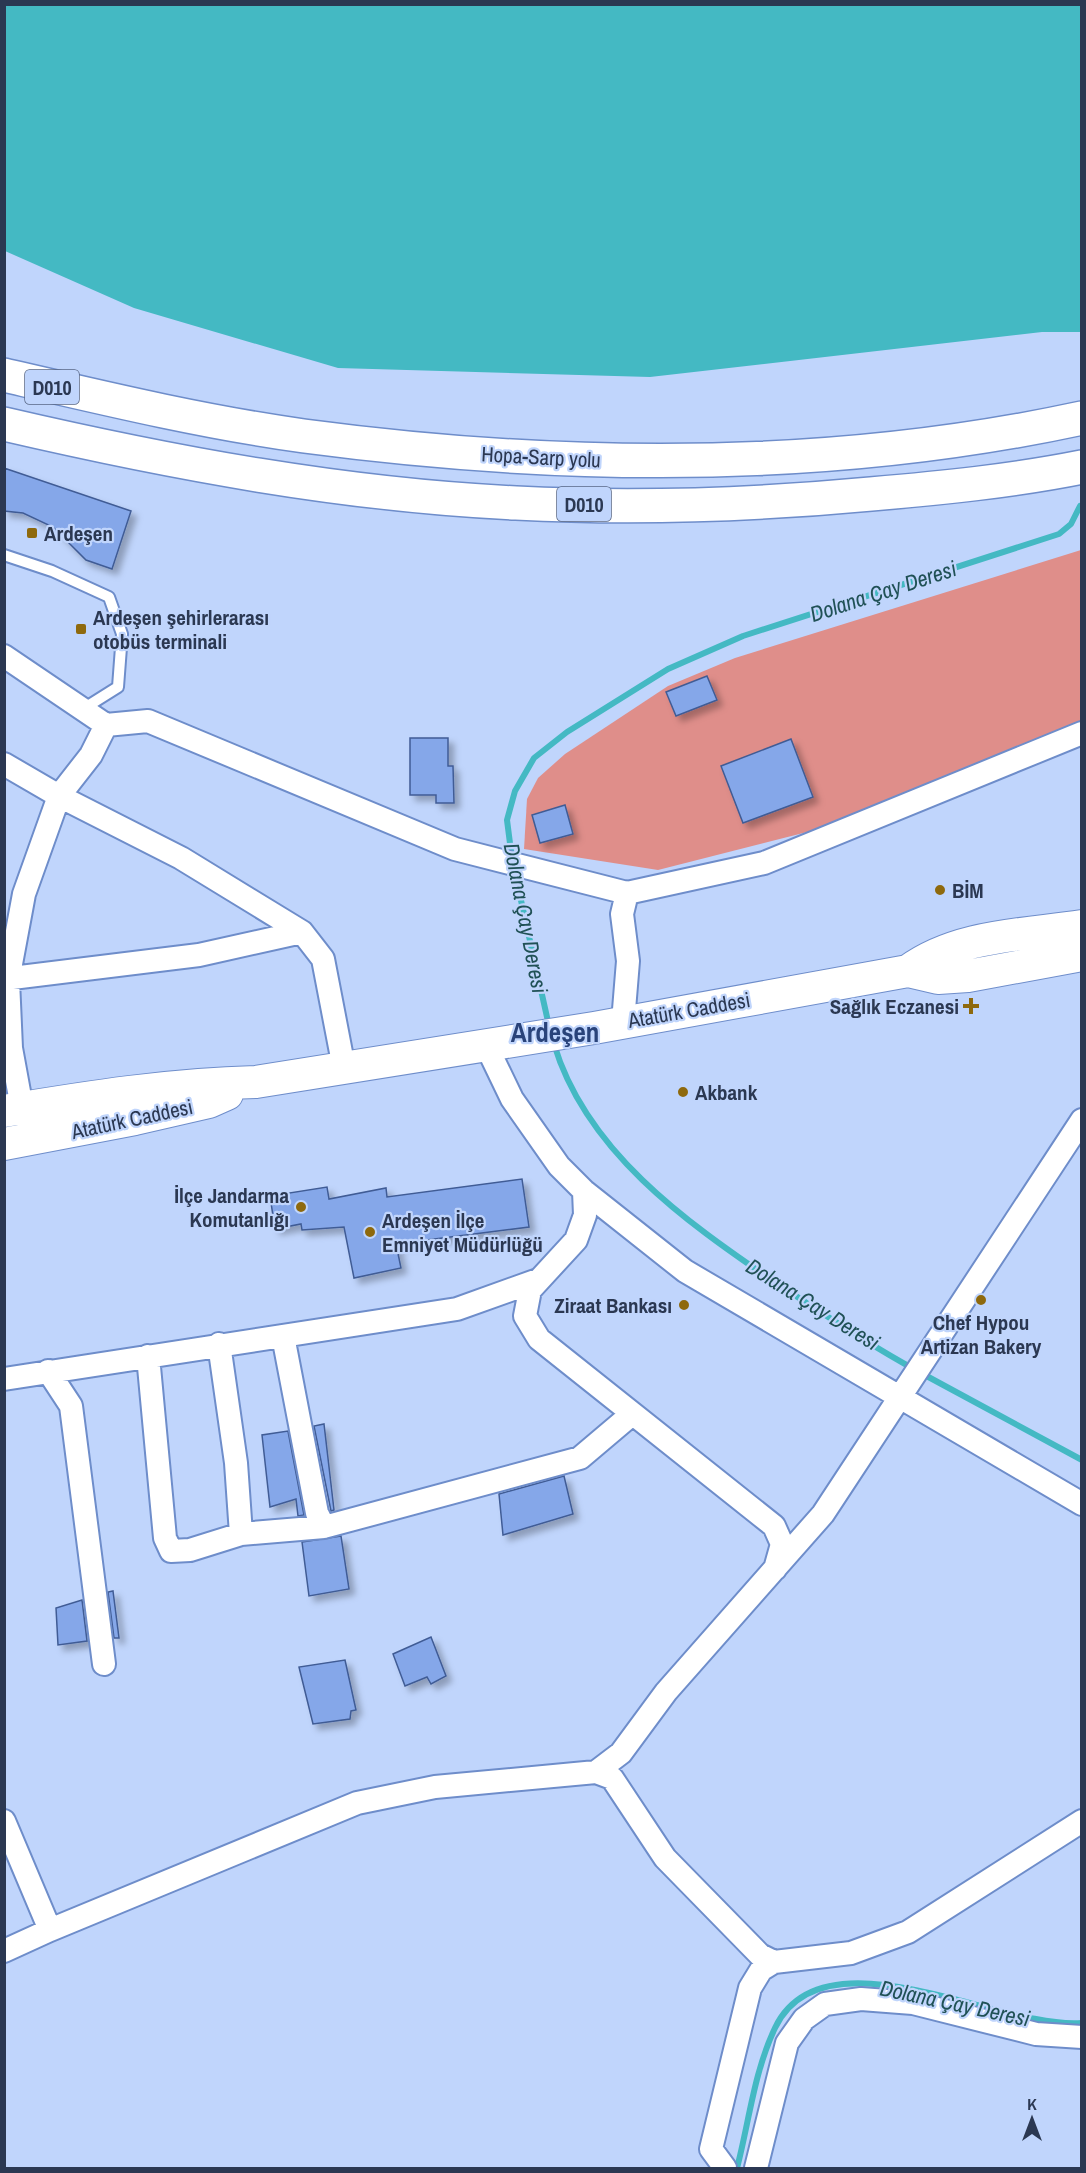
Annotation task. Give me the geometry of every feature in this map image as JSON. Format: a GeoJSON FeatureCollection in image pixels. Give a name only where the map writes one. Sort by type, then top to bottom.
{"type":"FeatureCollection","features":[{"type":"Feature","properties":{"kind":"highway","name":"Hopa-Sarp yolu"},"geometry":{"type":"LineString","coordinates":[[4,375],[100,398],[302,436],[504,456],[618,461],[770,458],[834,453],[948,442],[1026,430],[1082,418]]}},
{"type":"Feature","properties":{"kind":"highway","name":"D010"},"geometry":{"type":"LineString","coordinates":[[4,424],[90,444],[234,471],[377,492],[516,503],[757,504],[958,486],[1082,467]]}},
{"type":"Feature","properties":{"kind":"main road","name":"Atatürk Caddesi"},"geometry":{"type":"LineString","coordinates":[[13,1109],[143,1089],[201,1083],[256,1082],[608,1025],[908,970],[928,956],[964,944],[1082,926]]}},
{"type":"Feature","properties":{"kind":"main road","name":"Atatürk Caddesi"},"geometry":{"type":"LineString","coordinates":[[908,970],[938,978],[968,976],[1082,955]]}},
{"type":"Feature","properties":{"kind":"main road","name":"Atatürk Caddesi"},"geometry":{"type":"LineString","coordinates":[[4,1144],[209,1102],[256,1082]]}},
{"type":"Feature","properties":{"kind":"street"},"geometry":{"type":"LineString","coordinates":[[4,656],[106,725],[148,721],[455,849],[627,893],[764,863],[1082,733]]}},
{"type":"Feature","properties":{"kind":"street"},"geometry":{"type":"LineString","coordinates":[[13,1109],[6,980],[24,894],[59,796],[91,755],[106,725]]}},
{"type":"Feature","properties":{"kind":"street"},"geometry":{"type":"LineString","coordinates":[[4,764],[59,796],[181,858],[302,932],[323,959],[344,1068]]}},
{"type":"Feature","properties":{"kind":"street"},"geometry":{"type":"LineString","coordinates":[[608,1025],[628,961],[622,914],[627,893]]}},
{"type":"Feature","properties":{"kind":"street"},"geometry":{"type":"LineString","coordinates":[[6,980],[199,955],[302,932]]}},
{"type":"Feature","properties":{"kind":"street"},"geometry":{"type":"LineString","coordinates":[[500,1043],[512,1099],[559,1166],[584,1191],[685,1271],[903,1392],[1082,1504]]}},
{"type":"Feature","properties":{"kind":"street"},"geometry":{"type":"LineString","coordinates":[[597,1772],[621,1753],[666,1692],[823,1514],[1082,1120]]}},
{"type":"Feature","properties":{"kind":"street"},"geometry":{"type":"LineString","coordinates":[[584,1191],[585,1215],[576,1240],[530,1290],[525,1316],[539,1339],[774,1526],[782,1544],[774,1572]]}},
{"type":"Feature","properties":{"kind":"street"},"geometry":{"type":"LineString","coordinates":[[4,1379],[219,1344],[457,1310],[538,1280]]}},
{"type":"Feature","properties":{"kind":"street"},"geometry":{"type":"LineString","coordinates":[[283,1336],[317,1513],[324,1527]]}},
{"type":"Feature","properties":{"kind":"street"},"geometry":{"type":"LineString","coordinates":[[219,1344],[236,1463],[241,1534]]}},
{"type":"Feature","properties":{"kind":"street"},"geometry":{"type":"LineString","coordinates":[[148,1356],[165,1538],[171,1551],[190,1550],[241,1534],[324,1527],[580,1458],[632,1414]]}},
{"type":"Feature","properties":{"kind":"street"},"geometry":{"type":"LineString","coordinates":[[48,1371],[71,1406],[104,1664]]}},
{"type":"Feature","properties":{"kind":"street"},"geometry":{"type":"LineString","coordinates":[[4,1952],[50,1930],[357,1803],[435,1787],[597,1772],[612,1778],[665,1858],[760,1955],[774,1962]]}},
{"type":"Feature","properties":{"kind":"street"},"geometry":{"type":"LineString","coordinates":[[4,1821],[50,1930]]}},
{"type":"Feature","properties":{"kind":"street"},"geometry":{"type":"LineString","coordinates":[[725,2169],[711,2149],[750,1988],[761,1970],[774,1962],[851,1953],[908,1932],[1082,1821]]}},
{"type":"Feature","properties":{"kind":"street"},"geometry":{"type":"LineString","coordinates":[[756,2169],[787,2043],[804,2019],[825,2004],[861,1999],[913,2003],[1036,2034],[1082,2037]]}},
{"type":"Feature","properties":{"kind":"lane"},"geometry":{"type":"LineString","coordinates":[[4,555],[52,571],[109,597],[122,634],[118,687],[83,709]]}},
{"type":"Feature","properties":{"kind":"shaded area"},"geometry":{"type":"Polygon","coordinates":[[[5,4],[1081,5],[1081,332],[1042,332],[650,377],[338,368],[134,308],[5,251],[5,4]]]}},
{"type":"Feature","properties":{"kind":"shaded area"},"geometry":{"type":"Polygon","coordinates":[[[1081,550],[1081,729],[819,829],[658,870],[524,849],[527,799],[538,778],[565,754],[668,686],[735,658],[1081,550]]]}},
{"type":"Feature","properties":{"kind":"building"},"geometry":{"type":"Polygon","coordinates":[[[4,468],[131,511],[112,569],[86,560],[53,527],[23,513],[4,511],[4,468]]]}},
{"type":"Feature","properties":{"kind":"building"},"geometry":{"type":"Polygon","coordinates":[[[707,676],[717,700],[676,716],[666,692],[707,676]]]}},
{"type":"Feature","properties":{"kind":"building"},"geometry":{"type":"Polygon","coordinates":[[[410,738],[448,738],[448,766],[453,766],[454,803],[436,803],[436,795],[410,795],[410,738]]]}},
{"type":"Feature","properties":{"kind":"building"},"geometry":{"type":"Polygon","coordinates":[[[791,739],[813,797],[743,823],[721,766],[791,739]]]}},
{"type":"Feature","properties":{"kind":"building"},"geometry":{"type":"Polygon","coordinates":[[[565,805],[573,834],[540,843],[532,815],[565,805]]]}},
{"type":"Feature","properties":{"kind":"building"},"geometry":{"type":"Polygon","coordinates":[[[522,1179],[529,1227],[396,1244],[401,1268],[354,1278],[344,1227],[302,1230],[301,1224],[275,1229],[270,1196],[327,1187],[329,1199],[386,1188],[387,1197],[522,1179]]]}},
{"type":"Feature","properties":{"kind":"building"},"geometry":{"type":"Polygon","coordinates":[[[324,1424],[334,1510],[331,1511],[314,1426],[324,1424]]]}},
{"type":"Feature","properties":{"kind":"building"},"geometry":{"type":"Polygon","coordinates":[[[288,1431],[304,1515],[298,1516],[296,1499],[270,1507],[262,1435],[288,1431]]]}},
{"type":"Feature","properties":{"kind":"building"},"geometry":{"type":"Polygon","coordinates":[[[564,1476],[573,1514],[503,1535],[499,1494],[564,1476]]]}},
{"type":"Feature","properties":{"kind":"building"},"geometry":{"type":"Polygon","coordinates":[[[341,1536],[349,1589],[309,1596],[302,1542],[341,1536]]]}},
{"type":"Feature","properties":{"kind":"building"},"geometry":{"type":"Polygon","coordinates":[[[113,1591],[119,1638],[114,1638],[108,1592],[113,1591]]]}},
{"type":"Feature","properties":{"kind":"building"},"geometry":{"type":"Polygon","coordinates":[[[82,1600],[87,1641],[58,1645],[56,1608],[82,1600]]]}},
{"type":"Feature","properties":{"kind":"building"},"geometry":{"type":"Polygon","coordinates":[[[431,1637],[446,1676],[431,1684],[427,1677],[405,1686],[393,1654],[431,1637]]]}},
{"type":"Feature","properties":{"kind":"building"},"geometry":{"type":"Polygon","coordinates":[[[345,1660],[356,1710],[351,1711],[350,1719],[313,1724],[299,1667],[345,1660]]]}},
{"type":"Feature","properties":{"kind":"waterway","name":"Dolana Çay Deresi"},"geometry":{"type":"LineString","coordinates":[[512,859],[507,820],[515,791],[534,758],[567,732],[668,669],[743,636],[1059,534],[1071,524],[1080,506]]}},
{"type":"Feature","properties":{"kind":"waterway","name":"Dolana Çay Deresi"},"geometry":{"type":"LineString","coordinates":[[514,869],[549,1026]]}},
{"type":"Feature","properties":{"kind":"waterway","name":"Dolana Çay Deresi"},"geometry":{"type":"LineString","coordinates":[[554,1044],[569,1082],[589,1118],[642,1180],[706,1234],[773,1281],[876,1348],[912,1368]]}},
{"type":"Feature","properties":{"kind":"waterway","name":"Dolana Çay Deresi"},"geometry":{"type":"LineString","coordinates":[[921,1373],[1082,1460]]}},
{"type":"Feature","properties":{"kind":"waterway","name":"Dolana Çay Deresi"},"geometry":{"type":"LineString","coordinates":[[737,2168],[757,2080],[768,2045],[775,2028],[799,1999],[832,1986],[872,1984],[916,1990],[1048,2021],[1082,2023]]}},
{"type":"Feature","properties":{"kind":"place","name":"Ardeşen"},"geometry":{"type":"Point","coordinates":[32,533]}},
{"type":"Feature","properties":{"kind":"place","name":"Ardeşen şehirlerarası otobüs terminali"},"geometry":{"type":"Point","coordinates":[81,629]}},
{"type":"Feature","properties":{"kind":"place","name":"BİM"},"geometry":{"type":"Point","coordinates":[940,890]}},
{"type":"Feature","properties":{"kind":"place","name":"Sağlık Eczanesi"},"geometry":{"type":"Point","coordinates":[971,1006]}},
{"type":"Feature","properties":{"kind":"place","name":"Akbank"},"geometry":{"type":"Point","coordinates":[683,1092]}},
{"type":"Feature","properties":{"kind":"place","name":"İlçe Jandarma Komutanlığı"},"geometry":{"type":"Point","coordinates":[301,1207]}},
{"type":"Feature","properties":{"kind":"place","name":"Ardeşen İlçe Emniyet Müdürlüğü"},"geometry":{"type":"Point","coordinates":[370,1232]}},
{"type":"Feature","properties":{"kind":"place","name":"Chef Hypou Artizan Bakery"},"geometry":{"type":"Point","coordinates":[981,1300]}},
{"type":"Feature","properties":{"kind":"place","name":"Ziraat Bankası"},"geometry":{"type":"Point","coordinates":[684,1305]}},
{"type":"Feature","properties":{"kind":"district","name":"Ardeşen"},"geometry":{"type":"Point","coordinates":[555,1032]}}]}
